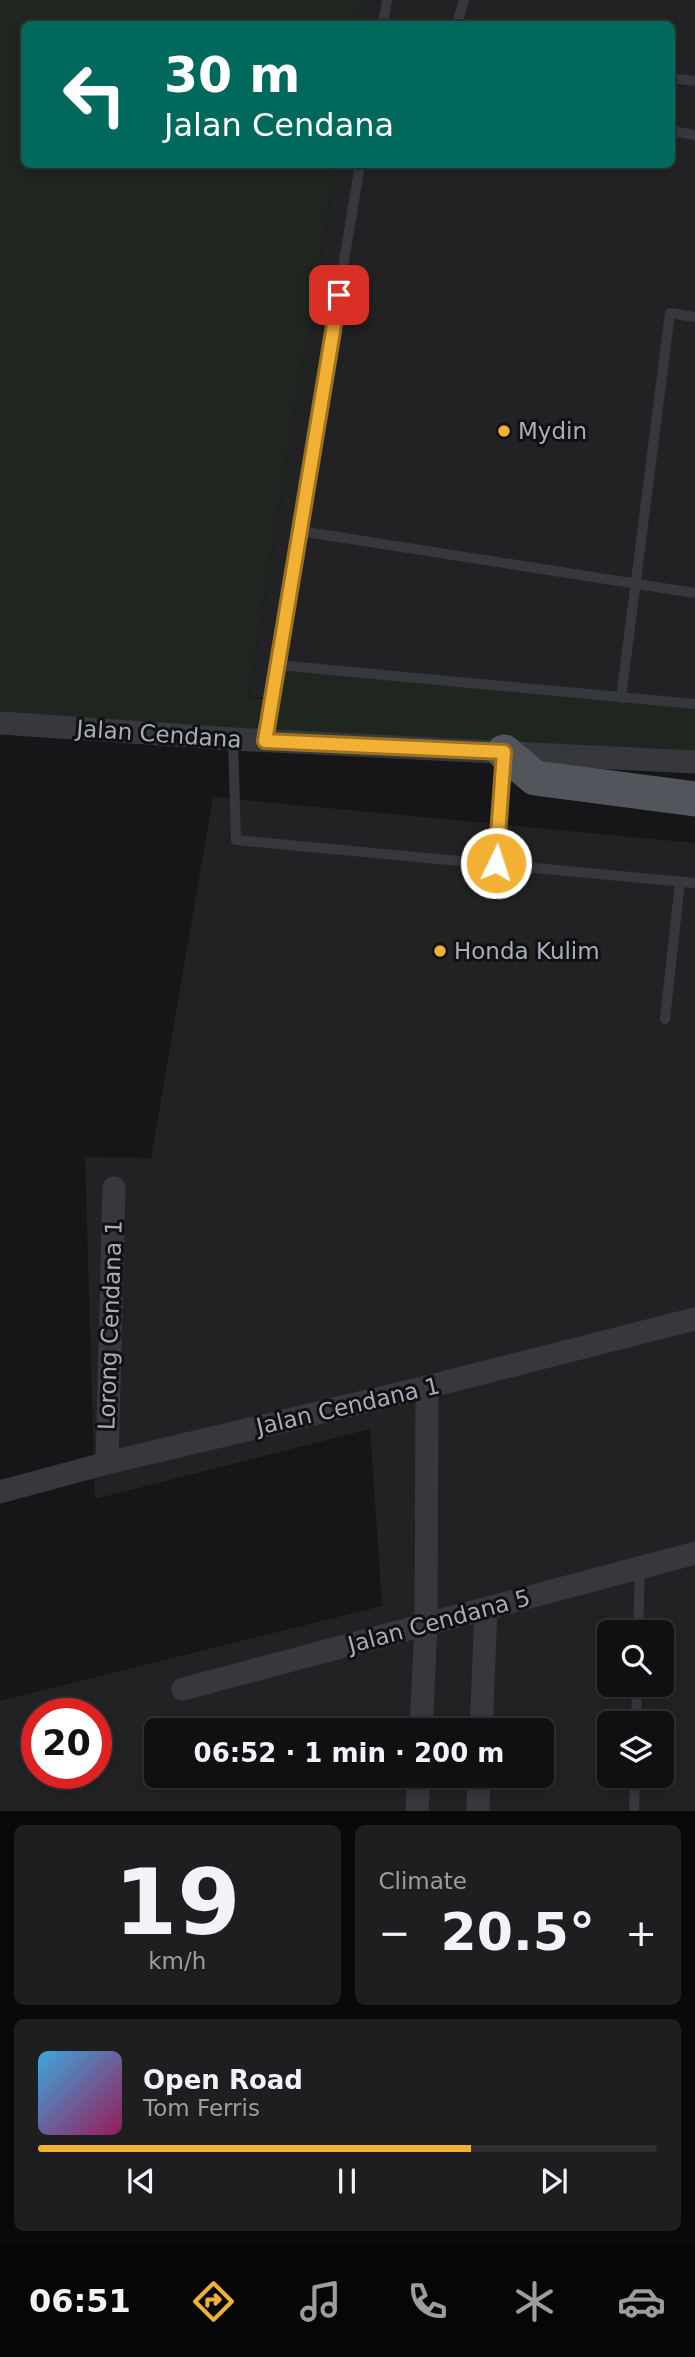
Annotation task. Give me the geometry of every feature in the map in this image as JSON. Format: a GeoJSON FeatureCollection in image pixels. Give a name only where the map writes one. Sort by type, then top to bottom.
{"type":"FeatureCollection","features":[{"type":"Feature","properties":{"kind":"main road"},"geometry":{"type":"LineString","coordinates":[[504,752],[535,778],[695,799]]}},
{"type":"Feature","properties":{"kind":"street","name":"Jalan Cendana"},"geometry":{"type":"LineString","coordinates":[[0,723],[265,741],[695,762]]}},
{"type":"Feature","properties":{"kind":"street","name":"Lorong Cendana 1"},"geometry":{"type":"LineString","coordinates":[[107,1463],[114,1188]]}},
{"type":"Feature","properties":{"kind":"street","name":"Jalan Cendana 1"},"geometry":{"type":"LineString","coordinates":[[0,1492],[107,1463],[427,1387],[695,1319]]}},
{"type":"Feature","properties":{"kind":"street"},"geometry":{"type":"LineString","coordinates":[[422,1718],[426,1625],[427,1387]]}},
{"type":"Feature","properties":{"kind":"street","name":"Jalan Cendana 5"},"geometry":{"type":"LineString","coordinates":[[183,1689],[695,1553]]}},
{"type":"Feature","properties":{"kind":"street"},"geometry":{"type":"LineString","coordinates":[[482,1718],[486,1609]]}},
{"type":"Feature","properties":{"kind":"street"},"geometry":{"type":"LineString","coordinates":[[417,1811],[418,1788]]}},
{"type":"Feature","properties":{"kind":"street"},"geometry":{"type":"LineString","coordinates":[[478,1811],[479,1788]]}},
{"type":"Feature","properties":{"kind":"lane"},"geometry":{"type":"LineString","coordinates":[[384,21],[387,0]]}},
{"type":"Feature","properties":{"kind":"lane"},"geometry":{"type":"LineString","coordinates":[[458,21],[464,0]]}},
{"type":"Feature","properties":{"kind":"lane"},"geometry":{"type":"LineString","coordinates":[[675,78],[695,81]]}},
{"type":"Feature","properties":{"kind":"lane"},"geometry":{"type":"LineString","coordinates":[[675,132],[695,135]]}},
{"type":"Feature","properties":{"kind":"lane"},"geometry":{"type":"LineString","coordinates":[[265,741],[359,168]]}},
{"type":"Feature","properties":{"kind":"lane"},"geometry":{"type":"LineString","coordinates":[[621,698],[670,313],[695,317]]}},
{"type":"Feature","properties":{"kind":"lane"},"geometry":{"type":"LineString","coordinates":[[300,531],[695,593]]}},
{"type":"Feature","properties":{"kind":"lane"},"geometry":{"type":"LineString","coordinates":[[277,665],[695,704]]}},
{"type":"Feature","properties":{"kind":"lane"},"geometry":{"type":"LineString","coordinates":[[233,739],[236,840],[695,883]]}},
{"type":"Feature","properties":{"kind":"lane"},"geometry":{"type":"LineString","coordinates":[[496,863],[504,752]]}},
{"type":"Feature","properties":{"kind":"lane"},"geometry":{"type":"LineString","coordinates":[[665,1019],[680,882]]}},
{"type":"Feature","properties":{"kind":"lane"},"geometry":{"type":"LineString","coordinates":[[638,1620],[640,1568]]}},
{"type":"Feature","properties":{"kind":"lane"},"geometry":{"type":"LineString","coordinates":[[634,1811],[635,1788]]}},
{"type":"Feature","properties":{"kind":"shaded area"},"geometry":{"type":"Polygon","coordinates":[[[0,0],[362,0],[358,21],[21,21],[21,168],[335,168],[248,697],[271,701],[277,665],[695,704],[695,762],[0,723],[0,0]]]}},
{"type":"Feature","properties":{"kind":"shaded area"},"geometry":{"type":"Polygon","coordinates":[[[362,0],[695,0],[695,721],[248,697],[335,168],[675,168],[675,21],[358,21],[362,0]]]}},
{"type":"Feature","properties":{"kind":"shaded area"},"geometry":{"type":"Polygon","coordinates":[[[213,797],[695,843],[695,1811],[0,1811],[0,1701],[382,1606],[370,1429],[95,1499],[85,1157],[151,1158],[213,797]]]}},
{"type":"Feature","properties":{"kind":"place","name":"Mydin"},"geometry":{"type":"Point","coordinates":[504,431]}},
{"type":"Feature","properties":{"kind":"place","name":"Honda Kulim"},"geometry":{"type":"Point","coordinates":[440,951]}},
{"type":"Feature","properties":{"kind":"route"},"geometry":{"type":"LineString","coordinates":[[339,295],[265,741],[504,752],[496,863]]}}]}
